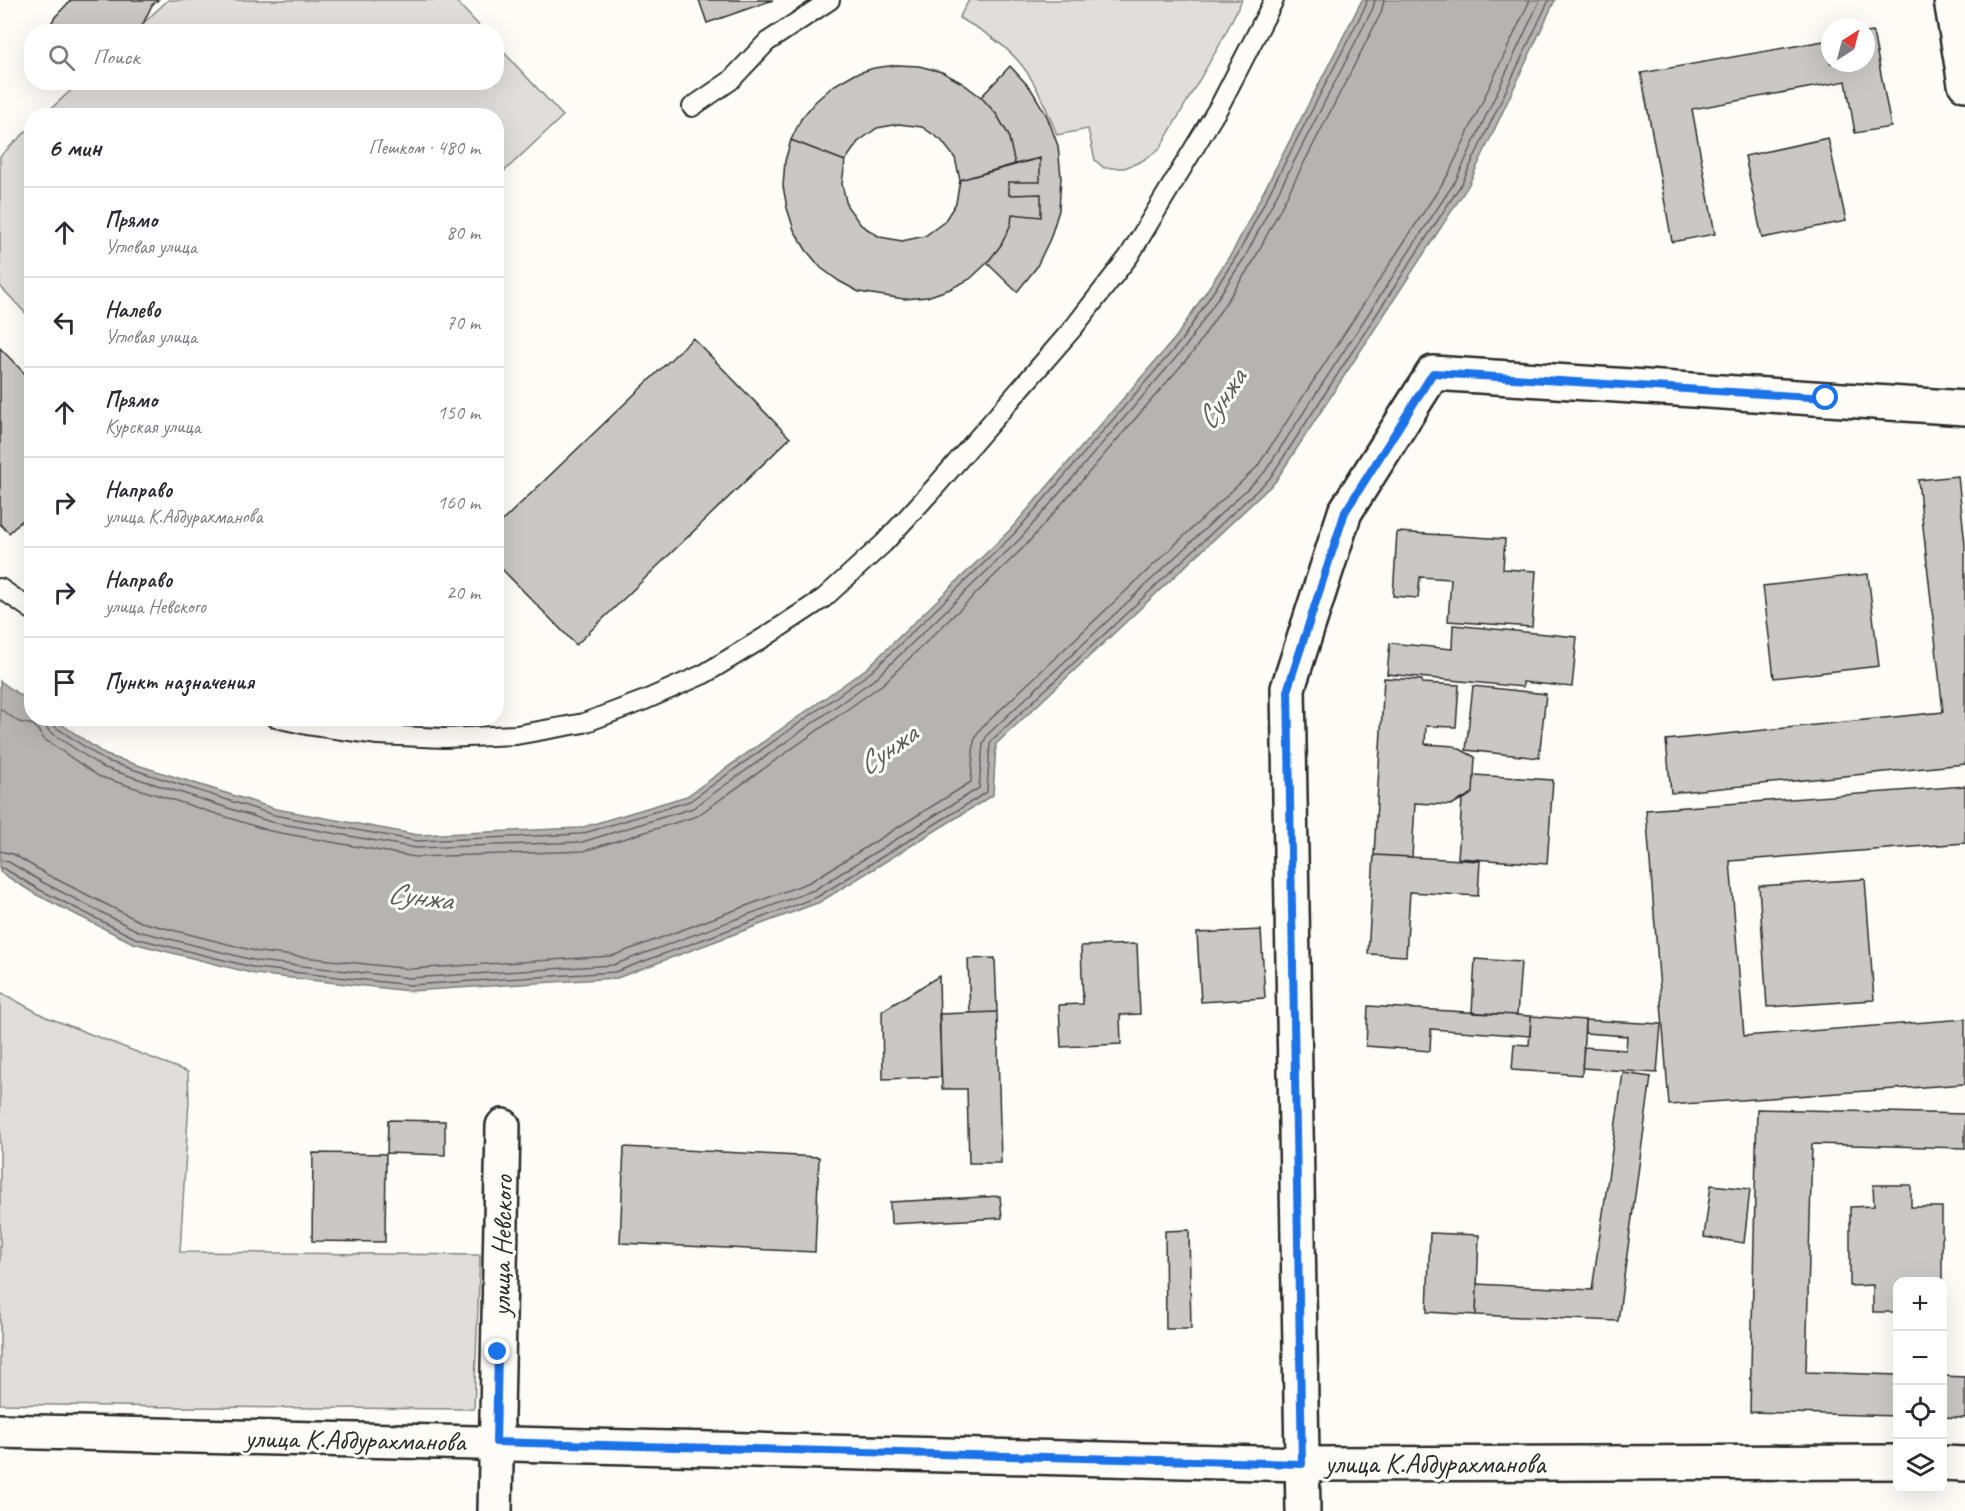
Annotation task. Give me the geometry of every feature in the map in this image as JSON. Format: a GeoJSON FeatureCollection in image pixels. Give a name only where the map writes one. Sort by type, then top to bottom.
{"type":"FeatureCollection","features":[{"type":"Feature","properties":{"kind":"street"},"geometry":{"type":"LineString","coordinates":[[1951,0],[1965,84]]}},
{"type":"Feature","properties":{"kind":"street"},"geometry":{"type":"LineString","coordinates":[[1302,1511],[1288,688],[1345,512],[1433,373],[1965,408]]}},
{"type":"Feature","properties":{"kind":"street","name":"улица Невского"},"geometry":{"type":"LineString","coordinates":[[495,1511],[503,1126]]}},
{"type":"Feature","properties":{"kind":"street","name":"улица К.Абдурахманова"},"geometry":{"type":"LineString","coordinates":[[0,1431],[1302,1464],[1893,1462]]}},
{"type":"Feature","properties":{"kind":"street"},"geometry":{"type":"LineString","coordinates":[[1947,1463],[1965,1464]]}},
{"type":"Feature","properties":{"kind":"lane"},"geometry":{"type":"LineString","coordinates":[[692,107],[730,81],[767,42],[830,0]]}},
{"type":"Feature","properties":{"kind":"lane"},"geometry":{"type":"LineString","coordinates":[[314,726],[378,735],[444,738],[516,735],[584,723],[704,674],[765,638],[824,598],[884,543],[936,486],[1074,327],[1129,256],[1220,105],[1274,0]]}},
{"type":"Feature","properties":{"kind":"lane"},"geometry":{"type":"LineString","coordinates":[[0,588],[24,604]]}},
{"type":"Feature","properties":{"kind":"shaded area"},"geometry":{"type":"Polygon","coordinates":[[[168,0],[455,0],[477,24],[142,24],[168,0]]]}},
{"type":"Feature","properties":{"kind":"shaded area"},"geometry":{"type":"Polygon","coordinates":[[[969,0],[1242,0],[1220,44],[1159,150],[1140,162],[1124,168],[1104,168],[1095,160],[1088,129],[1057,135],[1032,79],[1022,65],[997,41],[959,18],[969,0]]]}},
{"type":"Feature","properties":{"kind":"shaded area"},"geometry":{"type":"Polygon","coordinates":[[[504,53],[563,116],[504,171],[504,108],[52,108],[71,90],[504,90],[504,53]]]}},
{"type":"Feature","properties":{"kind":"shaded area"},"geometry":{"type":"Polygon","coordinates":[[[24,134],[24,312],[0,286],[0,156],[24,134]]]}},
{"type":"Feature","properties":{"kind":"shaded area"},"geometry":{"type":"Polygon","coordinates":[[[0,992],[44,1016],[188,1072],[189,1100],[180,1252],[480,1255],[474,1409],[0,1404],[0,992]]]}},
{"type":"Feature","properties":{"kind":"water","name":"Сунжа"},"geometry":{"type":"Polygon","coordinates":[[[1362,0],[1555,0],[1468,186],[1275,482],[996,744],[993,795],[820,902],[617,978],[410,991],[255,974],[133,943],[35,894],[0,872],[0,681],[24,698],[24,726],[64,726],[106,755],[276,809],[418,835],[580,828],[687,796],[867,668],[1010,530],[1176,337],[1233,251],[1362,0]]]}},
{"type":"Feature","properties":{"kind":"building"},"geometry":{"type":"Polygon","coordinates":[[[71,0],[158,0],[152,5],[143,24],[51,24],[71,0]]]}},
{"type":"Feature","properties":{"kind":"building"},"geometry":{"type":"Polygon","coordinates":[[[699,0],[773,0],[707,23],[699,0]]]}},
{"type":"Feature","properties":{"kind":"building"},"geometry":{"type":"Polygon","coordinates":[[[1821,42],[1821,72],[1875,72],[1875,43],[1891,127],[1855,133],[1846,81],[1692,109],[1715,234],[1672,242],[1641,73],[1821,42]]]}},
{"type":"Feature","properties":{"kind":"building"},"geometry":{"type":"Polygon","coordinates":[[[897,65],[919,66],[942,72],[981,97],[997,115],[1008,134],[1015,164],[960,180],[955,158],[941,140],[922,127],[899,124],[877,128],[858,142],[845,161],[791,140],[801,119],[833,86],[852,75],[874,68],[897,65]]]}},
{"type":"Feature","properties":{"kind":"building"},"geometry":{"type":"Polygon","coordinates":[[[1010,66],[1031,89],[1047,116],[1058,146],[1061,177],[1059,210],[1050,239],[1036,268],[1017,292],[987,263],[1001,245],[1011,224],[1012,214],[1041,217],[1041,194],[1009,195],[1009,182],[1040,182],[1040,158],[1015,164],[1008,134],[997,115],[981,97],[1010,66]]]}},
{"type":"Feature","properties":{"kind":"building"},"geometry":{"type":"Polygon","coordinates":[[[1828,138],[1846,221],[1762,238],[1745,156],[1828,138]]]}},
{"type":"Feature","properties":{"kind":"building"},"geometry":{"type":"Polygon","coordinates":[[[791,140],[845,161],[842,184],[847,206],[861,225],[880,237],[902,241],[925,236],[944,222],[956,203],[960,180],[1040,158],[1040,182],[1009,182],[1009,195],[1041,194],[1041,217],[1012,214],[1011,224],[1001,245],[987,263],[970,279],[950,289],[927,297],[904,299],[859,292],[821,268],[806,250],[794,230],[783,186],[785,161],[791,140]]]}},
{"type":"Feature","properties":{"kind":"building"},"geometry":{"type":"Polygon","coordinates":[[[693,338],[790,438],[576,645],[504,571],[504,519],[693,338]]]}},
{"type":"Feature","properties":{"kind":"building"},"geometry":{"type":"Polygon","coordinates":[[[0,348],[24,373],[24,519],[9,533],[0,524],[0,348]]]}},
{"type":"Feature","properties":{"kind":"building"},"geometry":{"type":"Polygon","coordinates":[[[1958,476],[1965,545],[1965,764],[1671,793],[1666,740],[1943,712],[1918,480],[1958,476]]]}},
{"type":"Feature","properties":{"kind":"building"},"geometry":{"type":"Polygon","coordinates":[[[1397,532],[1505,539],[1503,569],[1536,571],[1532,627],[1448,621],[1451,579],[1420,577],[1418,598],[1393,596],[1397,532]]]}},
{"type":"Feature","properties":{"kind":"building"},"geometry":{"type":"Polygon","coordinates":[[[1868,574],[1879,666],[1774,678],[1763,586],[1868,574]]]}},
{"type":"Feature","properties":{"kind":"building"},"geometry":{"type":"Polygon","coordinates":[[[1453,625],[1577,637],[1572,687],[1523,682],[1523,687],[1387,674],[1390,643],[1452,649],[1453,625]]]}},
{"type":"Feature","properties":{"kind":"building"},"geometry":{"type":"Polygon","coordinates":[[[1384,678],[1459,685],[1456,727],[1426,726],[1425,744],[1454,746],[1475,757],[1473,793],[1451,805],[1415,803],[1412,857],[1374,855],[1384,678]]]}},
{"type":"Feature","properties":{"kind":"building"},"geometry":{"type":"Polygon","coordinates":[[[1473,686],[1546,694],[1539,758],[1466,750],[1473,686]]]}},
{"type":"Feature","properties":{"kind":"building"},"geometry":{"type":"Polygon","coordinates":[[[1474,775],[1553,780],[1547,864],[1458,858],[1462,800],[1473,793],[1474,775]]]}},
{"type":"Feature","properties":{"kind":"building"},"geometry":{"type":"Polygon","coordinates":[[[1965,786],[1965,843],[1730,861],[1744,1036],[1965,1019],[1965,1084],[1669,1105],[1646,810],[1965,786]]]}},
{"type":"Feature","properties":{"kind":"building"},"geometry":{"type":"Polygon","coordinates":[[[1374,855],[1480,861],[1478,896],[1410,892],[1406,956],[1368,954],[1374,855]]]}},
{"type":"Feature","properties":{"kind":"building"},"geometry":{"type":"Polygon","coordinates":[[[1865,879],[1874,1000],[1767,1007],[1759,886],[1865,879]]]}},
{"type":"Feature","properties":{"kind":"building"},"geometry":{"type":"Polygon","coordinates":[[[1261,930],[1265,998],[1201,1002],[1197,933],[1261,930]]]}},
{"type":"Feature","properties":{"kind":"building"},"geometry":{"type":"Polygon","coordinates":[[[1137,944],[1140,1014],[1120,1015],[1121,1044],[1061,1047],[1059,1005],[1083,1004],[1081,946],[1137,944]]]}},
{"type":"Feature","properties":{"kind":"building"},"geometry":{"type":"Polygon","coordinates":[[[995,958],[997,1012],[970,1013],[968,959],[995,958]]]}},
{"type":"Feature","properties":{"kind":"building"},"geometry":{"type":"Polygon","coordinates":[[[1475,959],[1521,962],[1517,1015],[1472,1013],[1475,959]]]}},
{"type":"Feature","properties":{"kind":"building"},"geometry":{"type":"Polygon","coordinates":[[[939,976],[941,1077],[883,1079],[882,1011],[939,976]]]}},
{"type":"Feature","properties":{"kind":"building"},"geometry":{"type":"Polygon","coordinates":[[[1368,1006],[1531,1016],[1530,1036],[1431,1029],[1430,1051],[1366,1046],[1368,1006]]]}},
{"type":"Feature","properties":{"kind":"building"},"geometry":{"type":"Polygon","coordinates":[[[997,1012],[1001,1163],[969,1163],[967,1089],[942,1089],[939,1014],[997,1012]]]}},
{"type":"Feature","properties":{"kind":"building"},"geometry":{"type":"Polygon","coordinates":[[[1531,1016],[1585,1020],[1582,1075],[1512,1070],[1514,1044],[1529,1045],[1531,1016]]]}},
{"type":"Feature","properties":{"kind":"building"},"geometry":{"type":"Polygon","coordinates":[[[1585,1020],[1661,1024],[1657,1073],[1582,1068],[1584,1047],[1626,1050],[1627,1036],[1585,1033],[1585,1020]]]}},
{"type":"Feature","properties":{"kind":"building"},"geometry":{"type":"Polygon","coordinates":[[[1623,1073],[1651,1077],[1618,1321],[1476,1315],[1477,1284],[1592,1290],[1623,1073]]]}},
{"type":"Feature","properties":{"kind":"building"},"geometry":{"type":"Polygon","coordinates":[[[1757,1109],[1965,1114],[1965,1148],[1812,1144],[1806,1372],[1893,1375],[1893,1416],[1750,1412],[1757,1109]]]}},
{"type":"Feature","properties":{"kind":"building"},"geometry":{"type":"Polygon","coordinates":[[[388,1120],[445,1121],[445,1155],[387,1153],[388,1120]]]}},
{"type":"Feature","properties":{"kind":"building"},"geometry":{"type":"Polygon","coordinates":[[[624,1147],[819,1157],[815,1252],[620,1243],[624,1147]]]}},
{"type":"Feature","properties":{"kind":"building"},"geometry":{"type":"Polygon","coordinates":[[[313,1153],[386,1154],[385,1242],[312,1241],[313,1153]]]}},
{"type":"Feature","properties":{"kind":"building"},"geometry":{"type":"Polygon","coordinates":[[[1711,1185],[1750,1189],[1744,1243],[1704,1237],[1711,1185]]]}},
{"type":"Feature","properties":{"kind":"building"},"geometry":{"type":"Polygon","coordinates":[[[1873,1185],[1911,1185],[1911,1207],[1942,1207],[1942,1277],[1893,1277],[1893,1312],[1873,1312],[1873,1285],[1850,1286],[1850,1207],[1874,1206],[1873,1185]]]}},
{"type":"Feature","properties":{"kind":"building"},"geometry":{"type":"Polygon","coordinates":[[[1000,1196],[1002,1218],[891,1224],[890,1202],[1000,1196]]]}},
{"type":"Feature","properties":{"kind":"building"},"geometry":{"type":"Polygon","coordinates":[[[1189,1230],[1191,1329],[1166,1329],[1165,1231],[1189,1230]]]}},
{"type":"Feature","properties":{"kind":"building"},"geometry":{"type":"Polygon","coordinates":[[[1430,1233],[1479,1235],[1476,1315],[1427,1312],[1430,1233]]]}},
{"type":"Feature","properties":{"kind":"building"},"geometry":{"type":"Polygon","coordinates":[[[1947,1376],[1965,1377],[1965,1418],[1947,1417],[1947,1376]]]}},
{"type":"Feature","properties":{"kind":"route"},"geometry":{"type":"LineString","coordinates":[[498,1352],[496,1442],[1302,1464],[1288,688],[1345,512],[1433,373],[1826,398]]}}]}
